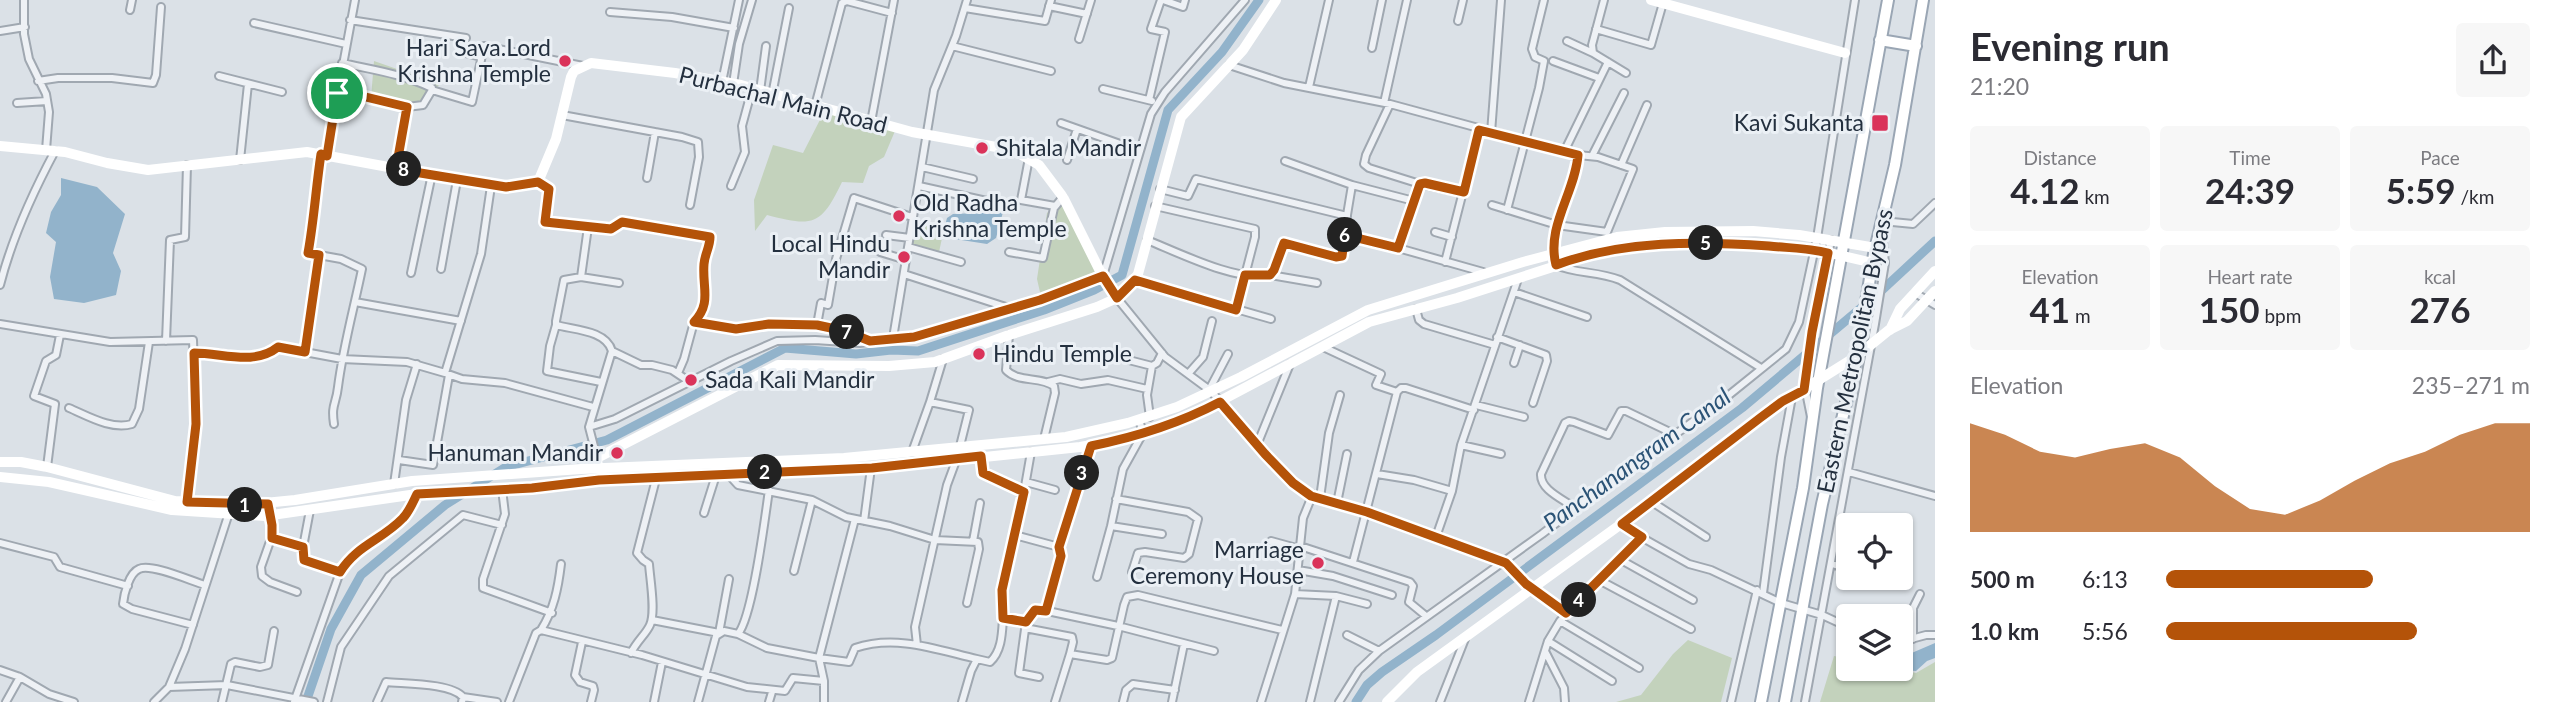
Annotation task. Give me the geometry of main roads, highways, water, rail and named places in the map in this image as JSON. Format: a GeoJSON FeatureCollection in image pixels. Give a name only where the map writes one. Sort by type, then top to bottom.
{"type":"FeatureCollection","features":[{"type":"Feature","properties":{"kind":"main road"},"geometry":{"type":"LineString","coordinates":[[597,461],[778,365],[889,366],[935,362],[1117,299],[1135,280],[1181,117],[1249,41],[1276,0]]}},
{"type":"Feature","properties":{"kind":"main road"},"geometry":{"type":"LineString","coordinates":[[1651,0],[1676,3],[1845,53]]}},
{"type":"Feature","properties":{"kind":"main road","name":"Eastern Metropolitan Bypass"},"geometry":{"type":"LineString","coordinates":[[1761,702],[1803,488],[1831,310],[1888,0]]}},
{"type":"Feature","properties":{"kind":"main road","name":"Eastern Metropolitan Bypass"},"geometry":{"type":"LineString","coordinates":[[1785,702],[1822,504],[1895,165],[1923,0]]}},
{"type":"Feature","properties":{"kind":"main road"},"geometry":{"type":"LineString","coordinates":[[1880,40],[1916,46]]}},
{"type":"Feature","properties":{"kind":"main road","name":"Purbachal Main Road"},"geometry":{"type":"LineString","coordinates":[[0,146],[50,150],[136,169],[155,170],[301,152],[491,186],[511,187],[538,182],[553,146],[570,77],[575,71],[591,63],[630,67],[727,83],[871,122],[1013,150],[1039,165],[1063,197],[1117,299]]}},
{"type":"Feature","properties":{"kind":"main road"},"geometry":{"type":"LineString","coordinates":[[0,477],[49,482],[172,510],[228,516],[270,516],[417,494],[599,480],[656,479],[688,471],[1044,439],[1095,432],[1145,419],[1210,391],[1368,310],[1617,237],[1665,232],[1753,231],[1876,248]]}},
{"type":"Feature","properties":{"kind":"main road"},"geometry":{"type":"LineString","coordinates":[[0,462],[21,462],[47,467],[187,502],[268,504],[394,484],[521,474],[597,461],[716,475],[872,468],[1091,446],[1176,422],[1220,402],[1369,322],[1457,298],[1610,250],[1657,245],[1733,244],[1813,249],[1872,263]]}},
{"type":"Feature","properties":{"kind":"main road"},"geometry":{"type":"LineString","coordinates":[[1889,330],[1900,309],[1935,271]]}},
{"type":"Feature","properties":{"kind":"main road"},"geometry":{"type":"LineString","coordinates":[[1387,702],[1417,672],[1465,638],[1529,586],[1622,524],[1804,386],[1819,380],[1857,351],[1907,321],[1931,303],[1935,291]]}},
{"type":"Feature","properties":{"kind":"water"},"geometry":{"type":"Polygon","coordinates":[[[61,178],[97,187],[125,214],[113,253],[121,271],[116,295],[84,303],[54,299],[50,277],[56,242],[46,233],[51,212],[61,195],[61,178]]]}},
{"type":"Feature","properties":{"kind":"water"},"geometry":{"type":"Polygon","coordinates":[[[1003,212],[996,238],[987,244],[942,237],[947,218],[953,214],[1003,212]]]}},
{"type":"Feature","properties":{"kind":"water"},"geometry":{"type":"Polygon","coordinates":[[[1935,643],[1935,658],[1916,671],[1913,671],[1913,652],[1935,643]]]}},
{"type":"Feature","properties":{"kind":"waterway"},"geometry":{"type":"LineString","coordinates":[[306,702],[331,629],[361,575],[445,505],[506,467],[607,440],[785,348],[856,354],[891,350],[918,351],[1044,310],[1094,290],[1122,275],[1168,110],[1222,52],[1259,0]]}},
{"type":"Feature","properties":{"kind":"waterway","name":"Panchanangram Canal"},"geometry":{"type":"LineString","coordinates":[[1356,702],[1367,685],[1382,672],[1742,408],[1880,292],[1935,241]]}},
{"type":"Feature","properties":{"kind":"place","name":"Hari Sava.Lord Krishna Temple"},"geometry":{"type":"Point","coordinates":[565,61]}},
{"type":"Feature","properties":{"kind":"place","name":"Kavi Sukanta"},"geometry":{"type":"Point","coordinates":[1880,123]}},
{"type":"Feature","properties":{"kind":"place","name":"Shitala Mandir"},"geometry":{"type":"Point","coordinates":[982,148]}},
{"type":"Feature","properties":{"kind":"place","name":"Old Radha Krishna Temple"},"geometry":{"type":"Point","coordinates":[899,216]}},
{"type":"Feature","properties":{"kind":"place","name":"Local Hindu Mandir"},"geometry":{"type":"Point","coordinates":[904,257]}},
{"type":"Feature","properties":{"kind":"place","name":"Hindu Temple"},"geometry":{"type":"Point","coordinates":[979,354]}},
{"type":"Feature","properties":{"kind":"place","name":"Sada Kali Mandir"},"geometry":{"type":"Point","coordinates":[691,380]}},
{"type":"Feature","properties":{"kind":"place","name":"Hanuman Mandir"},"geometry":{"type":"Point","coordinates":[617,453]}},
{"type":"Feature","properties":{"kind":"place","name":"Marriage Ceremony House"},"geometry":{"type":"Point","coordinates":[1318,563]}}]}
